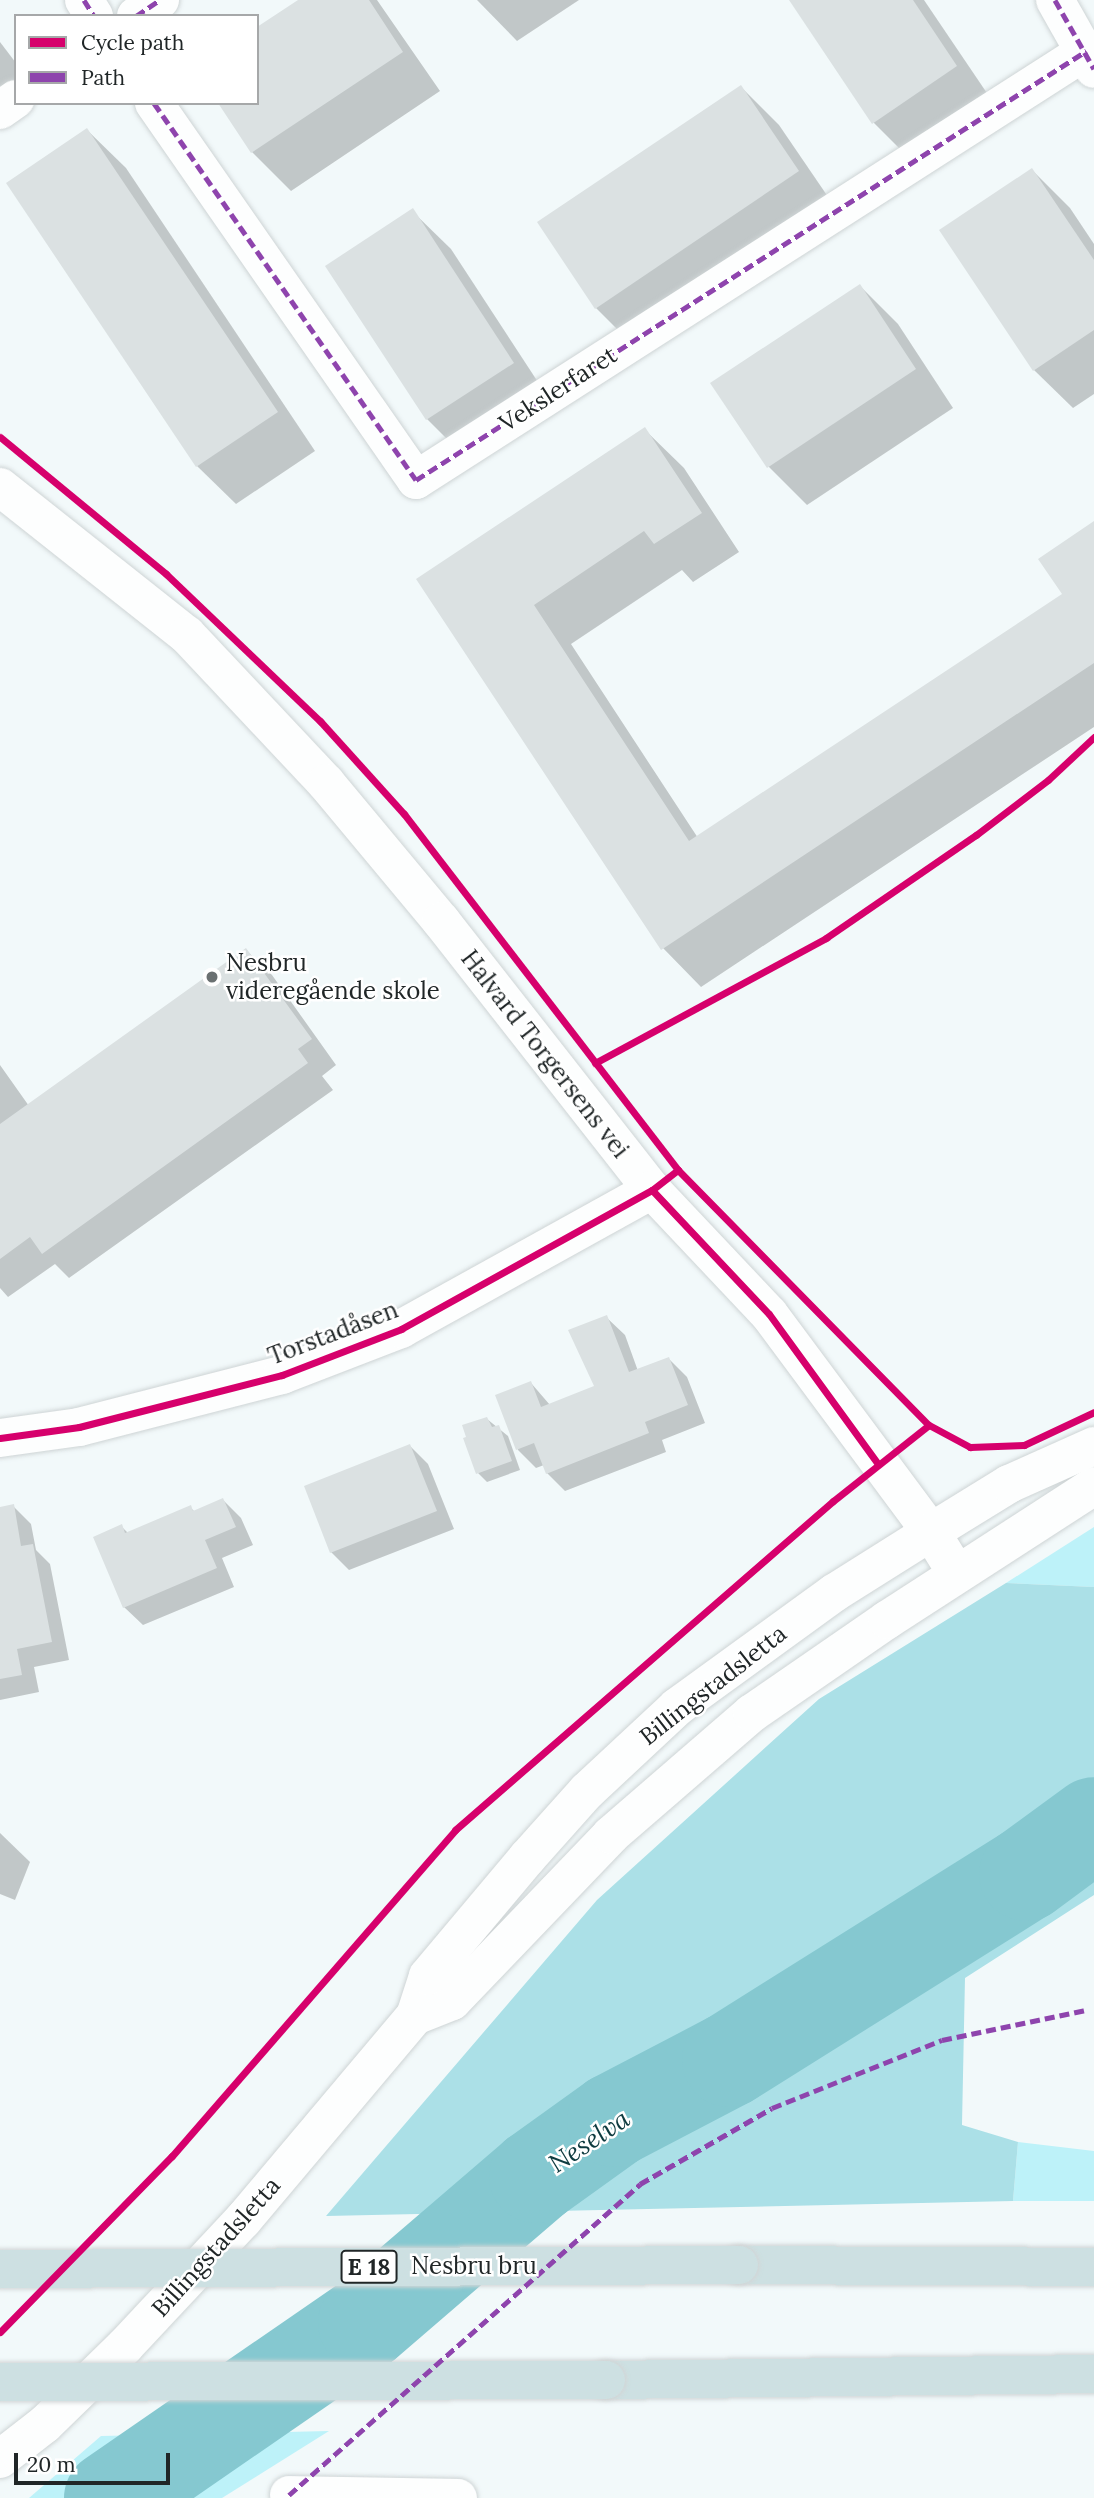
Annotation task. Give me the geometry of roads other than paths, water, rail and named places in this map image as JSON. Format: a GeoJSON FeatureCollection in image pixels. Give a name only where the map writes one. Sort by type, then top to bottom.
{"type":"FeatureCollection","features":[{"type":"Feature","properties":{"kind":"highway","name":"Nesbru bru"},"geometry":{"type":"LineString","coordinates":[[0,2269],[738,2265],[1094,2267]]}},
{"type":"Feature","properties":{"kind":"highway"},"geometry":{"type":"LineString","coordinates":[[0,2382],[606,2380],[1094,2374]]}},
{"type":"Feature","properties":{"kind":"street"},"geometry":{"type":"LineString","coordinates":[[139,14],[160,0]]}},
{"type":"Feature","properties":{"kind":"street"},"geometry":{"type":"LineString","coordinates":[[1055,0],[1090,60]]}},
{"type":"Feature","properties":{"kind":"street","name":"Vekslerfaret"},"geometry":{"type":"LineString","coordinates":[[156,105],[416,480],[1090,60]]}},
{"type":"Feature","properties":{"kind":"street","name":"Halvard Torgersens vei"},"geometry":{"type":"LineString","coordinates":[[0,486],[187,635],[326,783],[441,921],[652,1190],[769,1314],[931,1532],[957,1574]]}},
{"type":"Feature","properties":{"kind":"street","name":"Torstadåsen"},"geometry":{"type":"LineString","coordinates":[[0,1438],[79,1427],[282,1375],[401,1329],[652,1190]]}},
{"type":"Feature","properties":{"kind":"street","name":"Billingstadsletta"},"geometry":{"type":"LineString","coordinates":[[0,2459],[45,2424],[165,2305],[243,2220],[415,2017],[428,1976],[527,1858],[587,1791],[677,1707],[824,1600],[931,1532],[1009,1484],[1094,1446]]}},
{"type":"Feature","properties":{"kind":"street","name":"Billingstadsletta"},"geometry":{"type":"LineString","coordinates":[[415,2017],[452,2001],[611,1835],[724,1736],[785,1689],[1094,1486]]}},
{"type":"Feature","properties":{"kind":"street"},"geometry":{"type":"LineString","coordinates":[[289,2495],[457,2498]]}},
{"type":"Feature","properties":{"kind":"waterway","name":"Neselva"},"geometry":{"type":"LineString","coordinates":[[111,2498],[365,2323],[536,2176],[614,2120],[729,2060],[1026,1874],[1094,1824]]}},
{"type":"Feature","properties":{"kind":"place","name":"Nesbru videregående skole"},"geometry":{"type":"Point","coordinates":[212,977]}}]}
